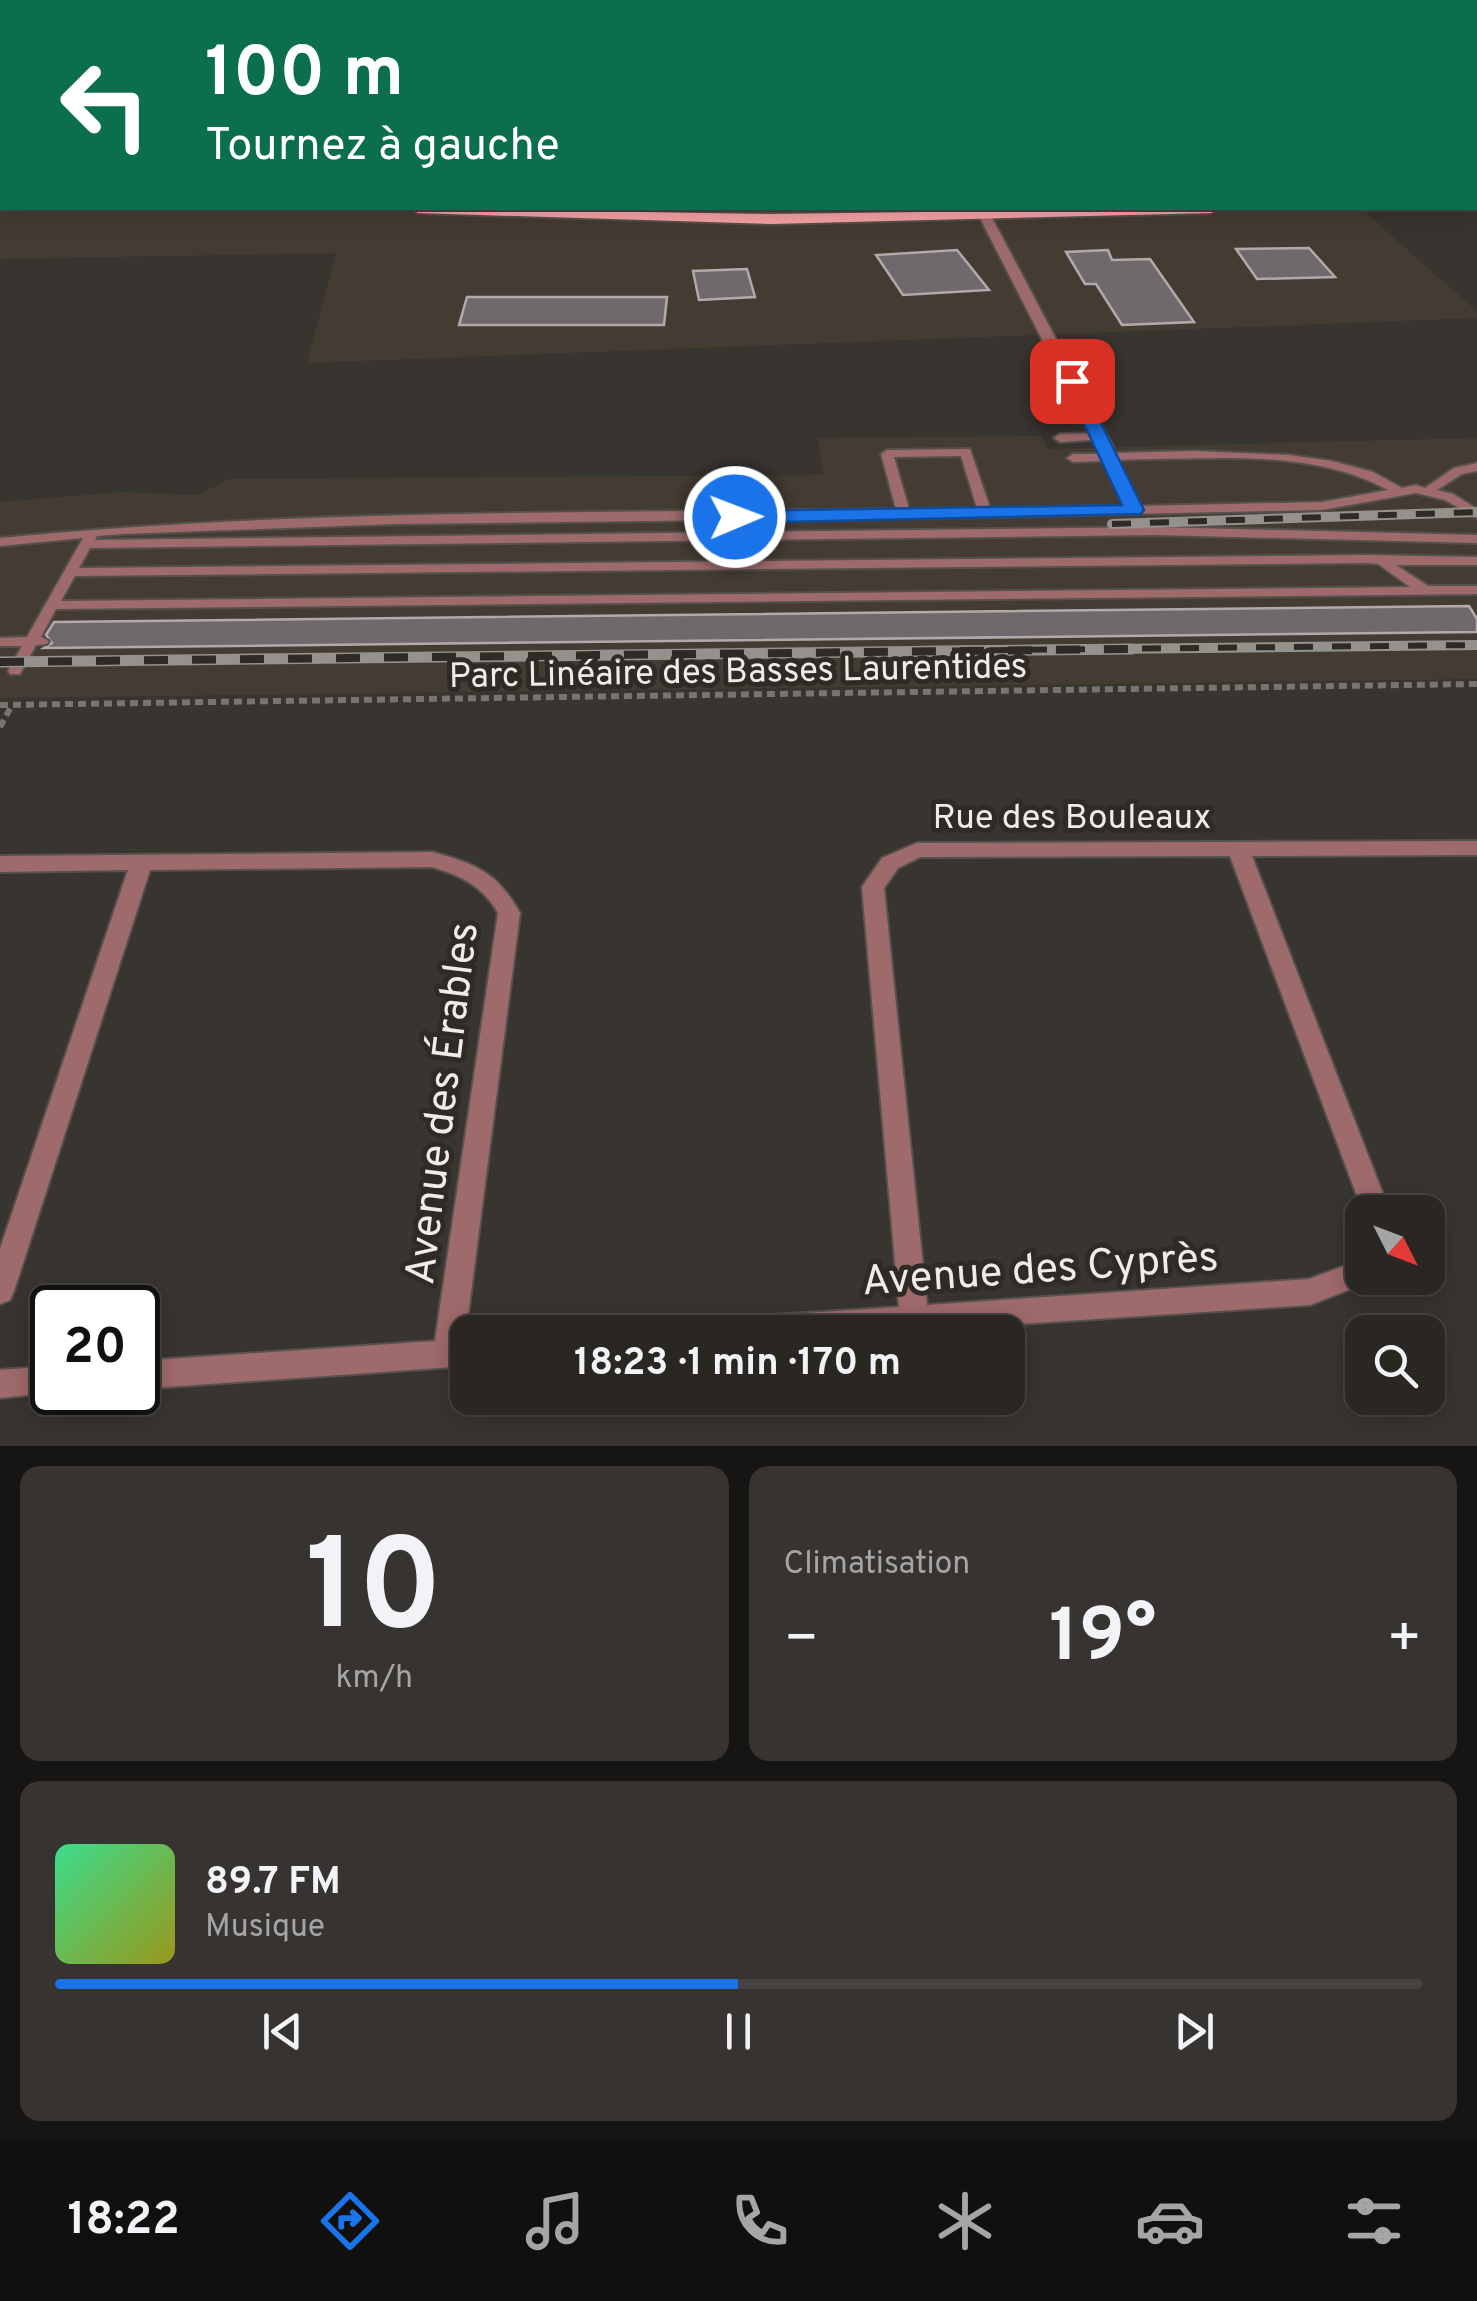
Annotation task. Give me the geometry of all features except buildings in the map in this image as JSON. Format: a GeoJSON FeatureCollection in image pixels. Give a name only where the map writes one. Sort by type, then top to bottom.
{"type":"FeatureCollection","features":[{"type":"Feature","properties":{"kind":"main road"},"geometry":{"type":"LineString","coordinates":[[477,210],[711,218],[1100,210]]}},
{"type":"Feature","properties":{"kind":"street"},"geometry":{"type":"LineString","coordinates":[[988,212],[1105,447]]}},
{"type":"Feature","properties":{"kind":"street","name":"Rue des Bouleaux"},"geometry":{"type":"LineString","coordinates":[[914,1315],[873,887],[890,864],[917,850],[1477,848]]}},
{"type":"Feature","properties":{"kind":"street"},"geometry":{"type":"LineString","coordinates":[[1240,850],[1371,1195]]}},
{"type":"Feature","properties":{"kind":"street","name":"Avenue des Érables"},"geometry":{"type":"LineString","coordinates":[[0,864],[432,859],[469,869],[496,886],[509,913],[462,1315]]}},
{"type":"Feature","properties":{"kind":"street"},"geometry":{"type":"LineString","coordinates":[[0,1291],[142,861]]}},
{"type":"Feature","properties":{"kind":"street","name":"Avenue des Cyprès"},"geometry":{"type":"LineString","coordinates":[[930,1315],[1310,1292],[1345,1278]]}},
{"type":"Feature","properties":{"kind":"street"},"geometry":{"type":"LineString","coordinates":[[160,1373],[450,1354]]}},
{"type":"Feature","properties":{"kind":"street"},"geometry":{"type":"LineString","coordinates":[[0,1384],[30,1382]]}},
{"type":"Feature","properties":{"kind":"lane"},"geometry":{"type":"LineString","coordinates":[[1060,438],[1105,447],[1324,464],[1369,474],[1397,490]]}},
{"type":"Feature","properties":{"kind":"lane"},"geometry":{"type":"LineString","coordinates":[[1073,458],[1105,447]]}},
{"type":"Feature","properties":{"kind":"lane"},"geometry":{"type":"LineString","coordinates":[[1105,447],[1134,510]]}},
{"type":"Feature","properties":{"kind":"lane"},"geometry":{"type":"LineString","coordinates":[[904,514],[888,454],[966,452],[985,513]]}},
{"type":"Feature","properties":{"kind":"lane"},"geometry":{"type":"LineString","coordinates":[[1430,490],[1458,471],[1477,467]]}},
{"type":"Feature","properties":{"kind":"lane"},"geometry":{"type":"LineString","coordinates":[[0,542],[395,520],[1322,506],[1397,490],[1430,490],[1477,514]]}},
{"type":"Feature","properties":{"kind":"lane"},"geometry":{"type":"LineString","coordinates":[[90,538],[1157,531],[1477,539]]}},
{"type":"Feature","properties":{"kind":"lane"},"geometry":{"type":"LineString","coordinates":[[14,670],[36,642],[50,605],[90,538]]}},
{"type":"Feature","properties":{"kind":"lane"},"geometry":{"type":"LineString","coordinates":[[72,572],[1477,561]]}},
{"type":"Feature","properties":{"kind":"lane"},"geometry":{"type":"LineString","coordinates":[[1382,562],[1424,590]]}},
{"type":"Feature","properties":{"kind":"lane"},"geometry":{"type":"LineString","coordinates":[[50,605],[1477,590]]}},
{"type":"Feature","properties":{"kind":"lane"},"geometry":{"type":"LineString","coordinates":[[0,642],[36,642]]}},
{"type":"Feature","properties":{"kind":"path","name":"Parc Linéaire des Basses Laurentides"},"geometry":{"type":"LineString","coordinates":[[0,705],[1477,684]]}},
{"type":"Feature","properties":{"kind":"path"},"geometry":{"type":"LineString","coordinates":[[0,727],[12,705]]}},
{"type":"Feature","properties":{"kind":"shaded area"},"geometry":{"type":"Polygon","coordinates":[[[0,210],[1362,210],[1477,311],[1477,318],[307,363],[336,253],[0,259],[0,210]]]}},
{"type":"Feature","properties":{"kind":"shaded area"},"geometry":{"type":"Polygon","coordinates":[[[1041,436],[1048,449],[1477,438],[1477,679],[0,698],[0,502],[122,492],[197,495],[230,479],[823,475],[818,438],[1041,436]]]}},
{"type":"Feature","properties":{"kind":"railway"},"geometry":{"type":"LineString","coordinates":[[1112,524],[1477,512]]}},
{"type":"Feature","properties":{"kind":"railway"},"geometry":{"type":"LineString","coordinates":[[914,651],[1477,645]]}},
{"type":"Feature","properties":{"kind":"railway"},"geometry":{"type":"LineString","coordinates":[[0,662],[1132,649]]}},
{"type":"Feature","properties":{"kind":"route"},"geometry":{"type":"LineString","coordinates":[[735,517],[1134,510],[1072,381]]}}]}
